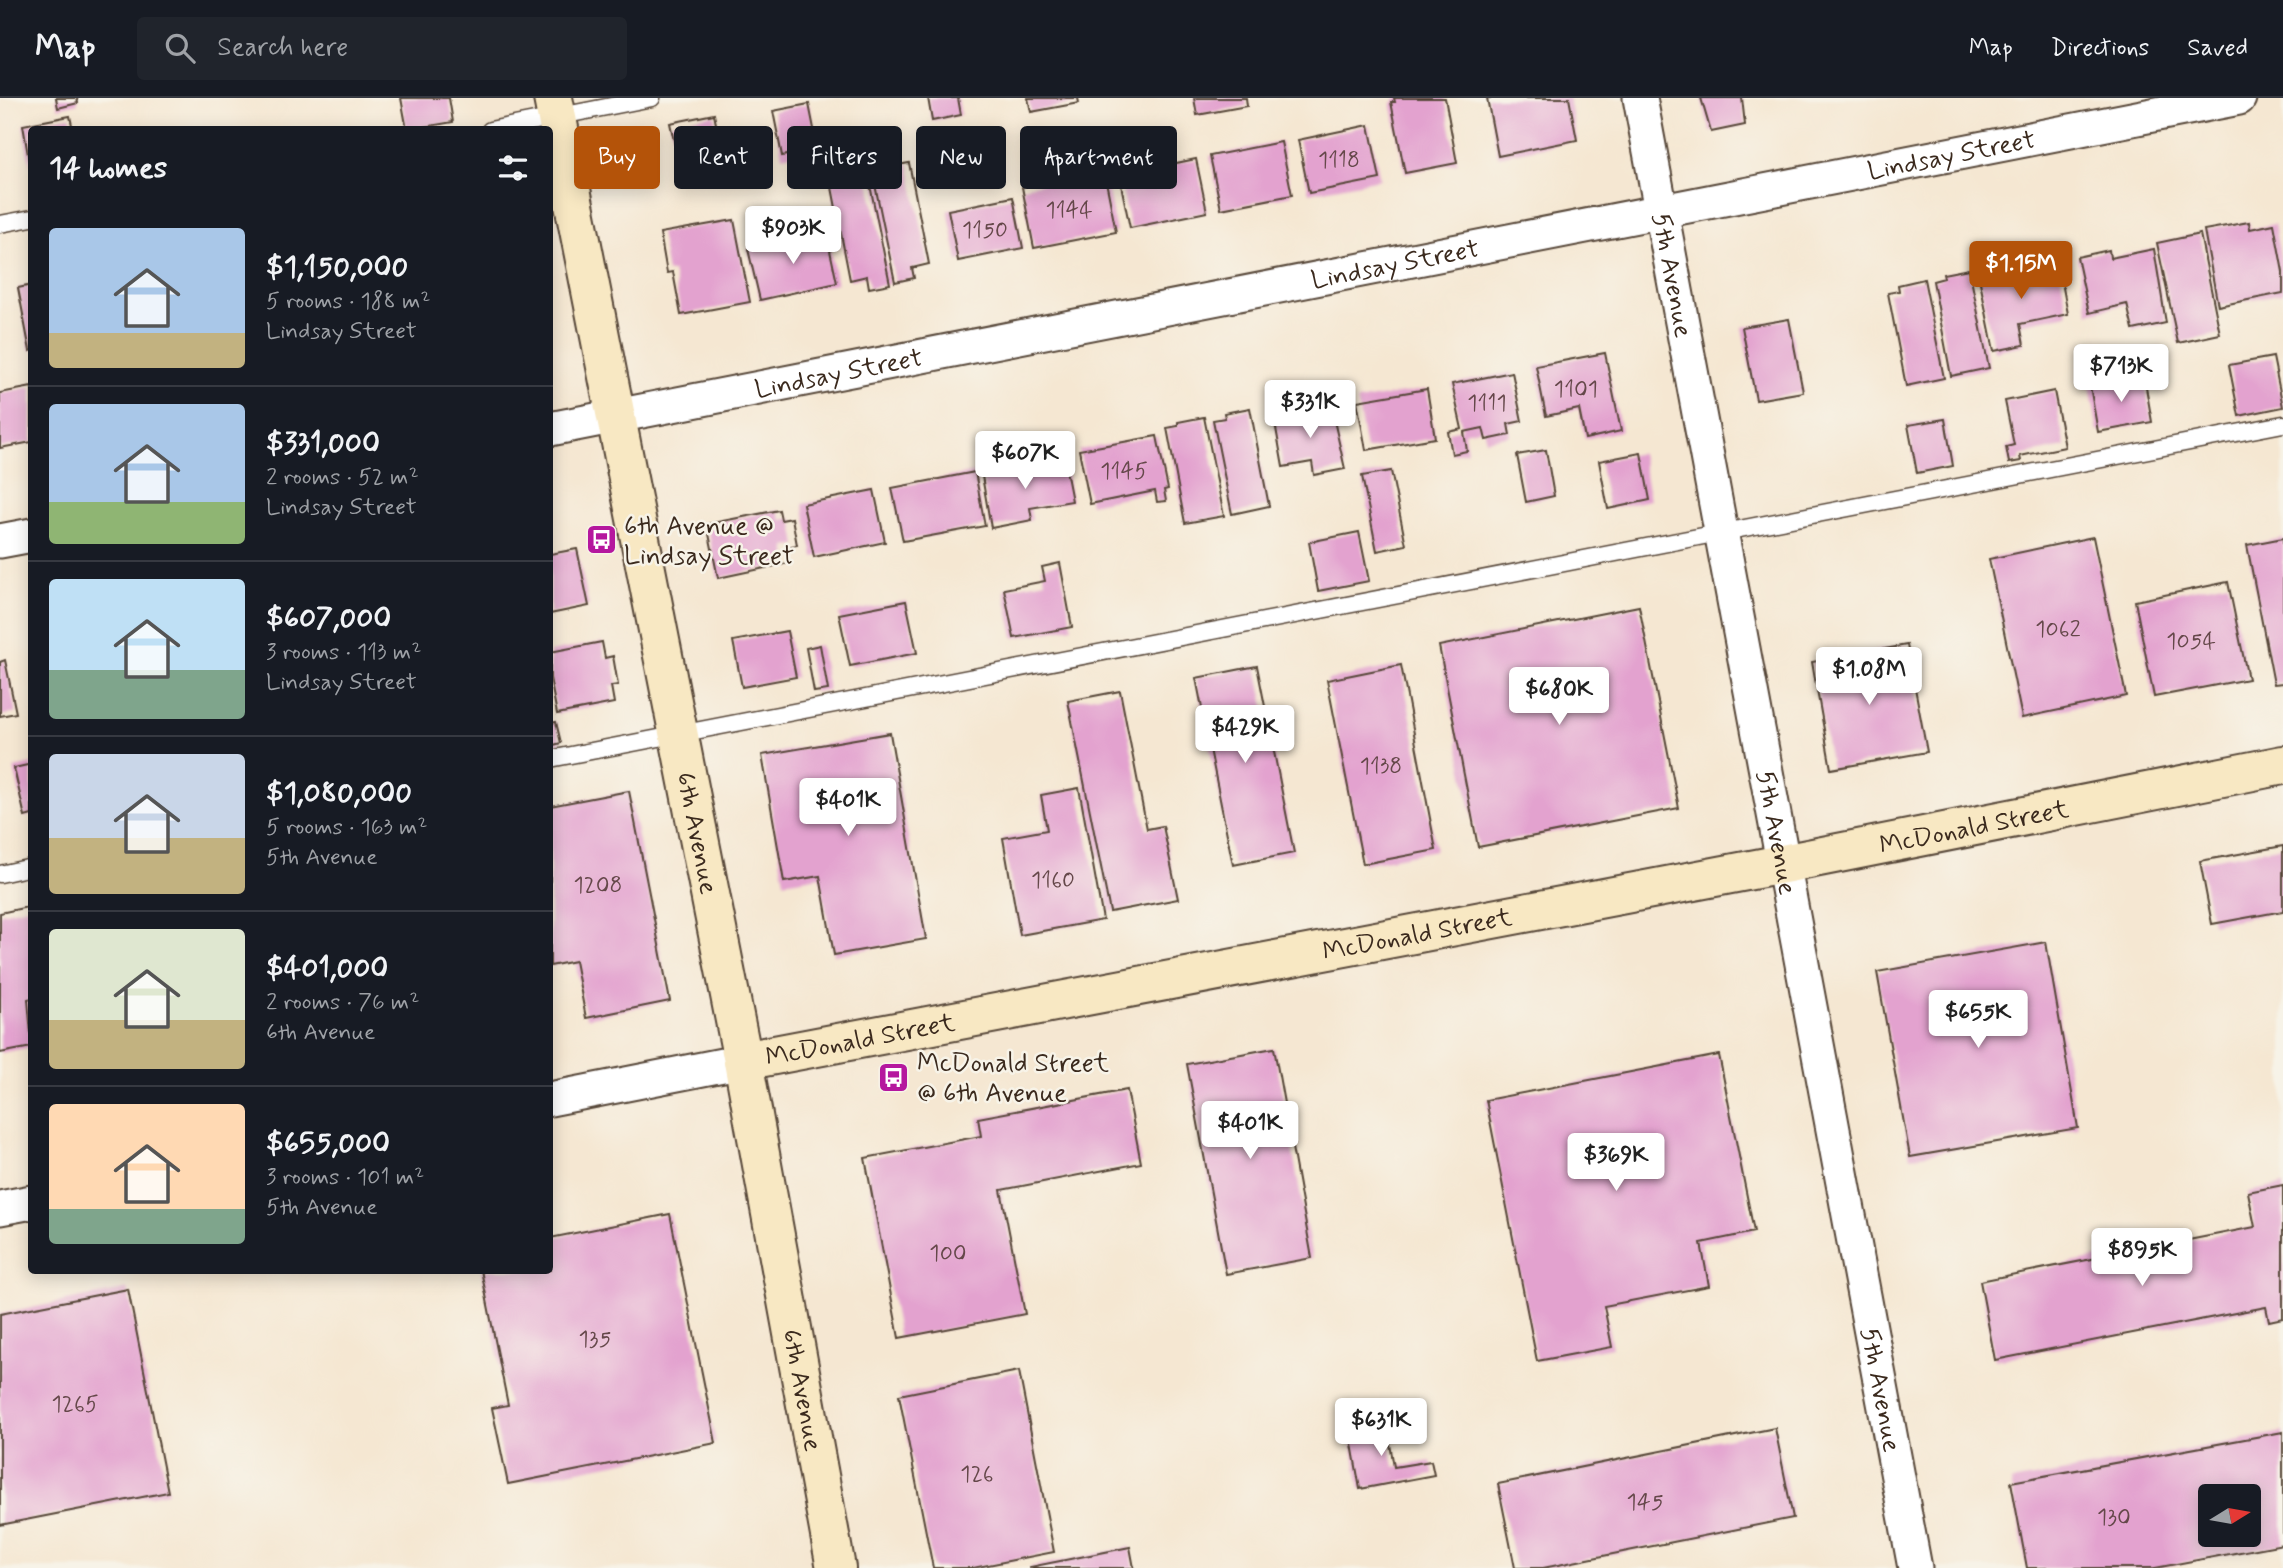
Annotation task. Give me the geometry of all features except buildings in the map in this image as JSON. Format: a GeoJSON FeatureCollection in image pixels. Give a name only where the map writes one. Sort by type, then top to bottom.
{"type":"FeatureCollection","features":[{"type":"Feature","properties":{"kind":"street","name":"5th Avenue"},"geometry":{"type":"LineString","coordinates":[[1640,98],[1914,1568]]}},
{"type":"Feature","properties":{"kind":"street","name":"Lindsay Street"},"geometry":{"type":"LineString","coordinates":[[553,428],[2239,98]]}},
{"type":"Feature","properties":{"kind":"street","name":"6th Avenue"},"geometry":{"type":"LineString","coordinates":[[555,107],[743,1061],[836,1568]]}},
{"type":"Feature","properties":{"kind":"street"},"geometry":{"type":"LineString","coordinates":[[0,541],[28,536]]}},
{"type":"Feature","properties":{"kind":"street","name":"McDonald Street"},"geometry":{"type":"LineString","coordinates":[[553,1099],[1783,864],[2283,765]]}},
{"type":"Feature","properties":{"kind":"street"},"geometry":{"type":"LineString","coordinates":[[0,1209],[28,1203]]}},
{"type":"Feature","properties":{"kind":"lane"},"geometry":{"type":"LineString","coordinates":[[500,126],[555,107],[652,98]]}},
{"type":"Feature","properties":{"kind":"lane"},"geometry":{"type":"LineString","coordinates":[[0,224],[28,219]]}},
{"type":"Feature","properties":{"kind":"lane"},"geometry":{"type":"LineString","coordinates":[[553,758],[2283,424]]}},
{"type":"Feature","properties":{"kind":"lane"},"geometry":{"type":"LineString","coordinates":[[0,874],[28,868]]}},
{"type":"Feature","properties":{"kind":"place","name":"6th Avenue @ Lindsay Street"},"geometry":{"type":"Point","coordinates":[601,540]}},
{"type":"Feature","properties":{"kind":"place","name":"McDonald Street @ 6th Avenue"},"geometry":{"type":"Point","coordinates":[894,1077]}}]}
